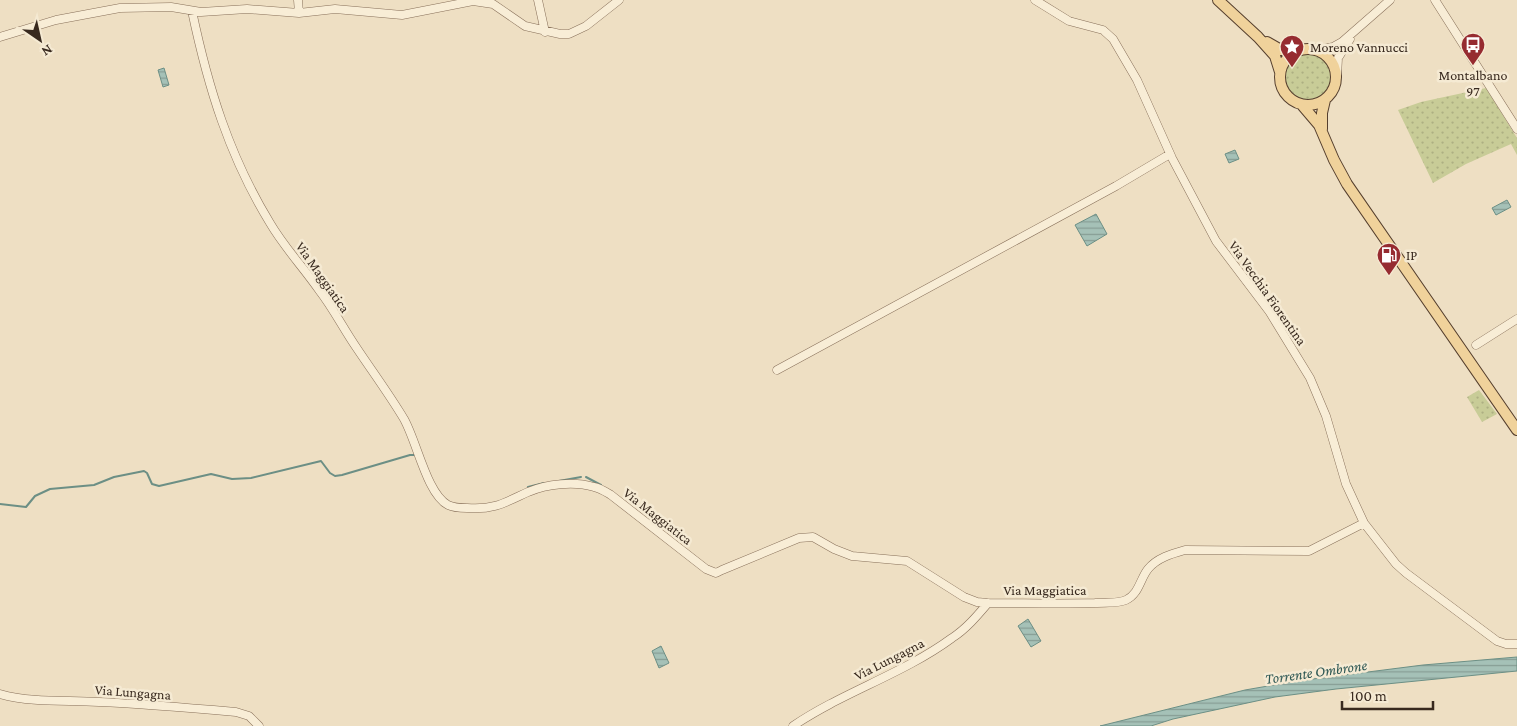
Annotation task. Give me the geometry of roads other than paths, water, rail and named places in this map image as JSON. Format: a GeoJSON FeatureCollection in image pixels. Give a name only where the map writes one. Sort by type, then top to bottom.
{"type":"FeatureCollection","features":[{"type":"Feature","properties":{"kind":"main road"},"geometry":{"type":"LineString","coordinates":[[1221,2],[1258,37],[1276,58],[1280,72],[1280,81],[1284,92],[1291,100],[1302,105],[1312,106],[1326,100]]}},
{"type":"Feature","properties":{"kind":"main road"},"geometry":{"type":"LineString","coordinates":[[1258,37],[1281,50],[1317,50],[1331,60],[1337,76],[1335,88],[1326,100],[1322,113],[1323,132]]}},
{"type":"Feature","properties":{"kind":"main road"},"geometry":{"type":"LineString","coordinates":[[1280,72],[1286,60],[1292,54],[1301,50]]}},
{"type":"Feature","properties":{"kind":"main road"},"geometry":{"type":"LineString","coordinates":[[1302,105],[1323,132],[1330,152],[1343,177],[1517,430]]}},
{"type":"Feature","properties":{"kind":"street"},"geometry":{"type":"LineString","coordinates":[[298,0],[299,13]]}},
{"type":"Feature","properties":{"kind":"street"},"geometry":{"type":"LineString","coordinates":[[538,0],[545,32]]}},
{"type":"Feature","properties":{"kind":"street"},"geometry":{"type":"LineString","coordinates":[[0,37],[56,20],[120,8],[171,7],[192,11],[247,9],[299,13],[335,9],[402,16],[465,2],[481,1],[496,6],[521,25],[560,34],[576,31],[586,26],[619,0]]}},
{"type":"Feature","properties":{"kind":"street","name":"Via Vecchia Fiorentina"},"geometry":{"type":"LineString","coordinates":[[1035,0],[1069,21],[1104,30],[1111,36],[1137,80],[1170,154],[1216,241],[1269,310],[1310,378],[1326,416],[1346,484],[1364,523],[1396,564],[1406,573],[1497,641],[1506,644],[1517,644]]}},
{"type":"Feature","properties":{"kind":"street"},"geometry":{"type":"LineString","coordinates":[[1317,50],[1336,46],[1390,0]]}},
{"type":"Feature","properties":{"kind":"street"},"geometry":{"type":"LineString","coordinates":[[1435,0],[1517,129]]}},
{"type":"Feature","properties":{"kind":"street","name":"Via Maggiatica"},"geometry":{"type":"LineString","coordinates":[[192,11],[222,124],[232,152],[247,181],[271,225],[318,288],[390,396],[411,435],[436,494],[445,503],[454,507],[490,508],[506,503],[531,491],[557,485],[580,484],[595,487],[611,495],[712,572],[722,570],[799,538],[810,537],[834,550],[852,556],[907,561],[964,598],[988,603],[1122,601],[1135,592],[1148,570],[1158,560],[1171,554],[1184,550],[1309,551],[1364,523]]}},
{"type":"Feature","properties":{"kind":"street"},"geometry":{"type":"LineString","coordinates":[[1337,76],[1339,55],[1357,29]]}},
{"type":"Feature","properties":{"kind":"street"},"geometry":{"type":"LineString","coordinates":[[777,370],[1116,186],[1170,154]]}},
{"type":"Feature","properties":{"kind":"street"},"geometry":{"type":"LineString","coordinates":[[1476,345],[1517,319]]}},
{"type":"Feature","properties":{"kind":"street","name":"Via Lungagna"},"geometry":{"type":"LineString","coordinates":[[793,726],[815,711],[894,672],[935,649],[967,626],[988,603]]}},
{"type":"Feature","properties":{"kind":"street","name":"Via Lungagna"},"geometry":{"type":"LineString","coordinates":[[0,694],[10,697],[56,701],[132,703],[236,712],[249,716],[259,726]]}},
{"type":"Feature","properties":{"kind":"water"},"geometry":{"type":"Polygon","coordinates":[[[164,68],[169,85],[163,87],[158,70],[164,68]]]}},
{"type":"Feature","properties":{"kind":"water"},"geometry":{"type":"Polygon","coordinates":[[[1235,150],[1239,159],[1229,163],[1225,154],[1235,150]]]}},
{"type":"Feature","properties":{"kind":"water"},"geometry":{"type":"Polygon","coordinates":[[[1507,200],[1511,207],[1496,215],[1492,208],[1507,200]]]}},
{"type":"Feature","properties":{"kind":"water"},"geometry":{"type":"Polygon","coordinates":[[[1096,214],[1107,234],[1087,246],[1075,225],[1096,214]]]}},
{"type":"Feature","properties":{"kind":"water"},"geometry":{"type":"Polygon","coordinates":[[[1028,619],[1041,641],[1031,647],[1018,626],[1028,619]]]}},
{"type":"Feature","properties":{"kind":"water"},"geometry":{"type":"Polygon","coordinates":[[[661,646],[669,663],[659,668],[652,651],[661,646]]]}},
{"type":"Feature","properties":{"kind":"water"},"geometry":{"type":"Polygon","coordinates":[[[1517,657],[1517,671],[1275,697],[1173,719],[1151,726],[1100,726],[1245,690],[1297,681],[1423,665],[1517,657]]]}},
{"type":"Feature","properties":{"kind":"waterway"},"geometry":{"type":"LineString","coordinates":[[0,504],[26,507],[35,496],[50,489],[94,485],[114,477],[144,471],[147,473],[152,484],[159,486],[211,474],[232,479],[251,478],[321,461],[330,473],[335,476],[415,455]]}},
{"type":"Feature","properties":{"kind":"waterway"},"geometry":{"type":"LineString","coordinates":[[559,481],[581,477]]}},
{"type":"Feature","properties":{"kind":"waterway"},"geometry":{"type":"LineString","coordinates":[[586,477],[601,485]]}},
{"type":"Feature","properties":{"kind":"waterway"},"geometry":{"type":"LineString","coordinates":[[528,487],[544,483]]}},
{"type":"Feature","properties":{"kind":"place","name":"Montalbano 97"},"geometry":{"type":"Point","coordinates":[1473,66]}},
{"type":"Feature","properties":{"kind":"place","name":"Moreno Vannucci"},"geometry":{"type":"Point","coordinates":[1292,68]}},
{"type":"Feature","properties":{"kind":"place","name":"IP"},"geometry":{"type":"Point","coordinates":[1389,276]}},
{"type":"Feature","properties":{"kind":"water label","name":"Torrente Ombrone"},"geometry":{"type":"Point","coordinates":[1316,672]}}]}
